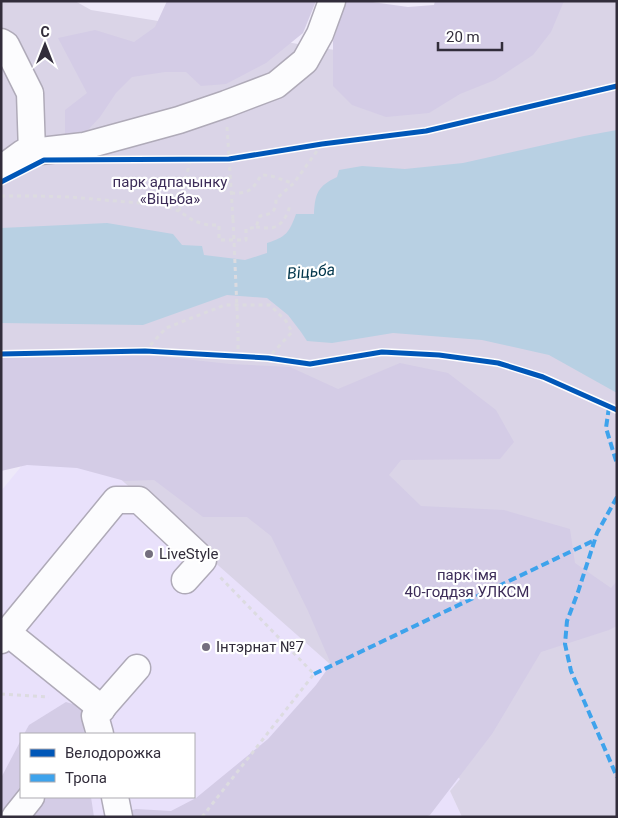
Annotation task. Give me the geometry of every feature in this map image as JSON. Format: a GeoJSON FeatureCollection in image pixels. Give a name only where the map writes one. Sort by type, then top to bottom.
{"type":"FeatureCollection","features":[{"type":"Feature","properties":{"kind":"lane"},"geometry":{"type":"LineString","coordinates":[[1,169],[23,153],[84,146],[179,120],[276,85],[305,61],[320,34],[332,1]]}},
{"type":"Feature","properties":{"kind":"lane"},"geometry":{"type":"LineString","coordinates":[[1,42],[6,45],[30,93],[32,152]]}},
{"type":"Feature","properties":{"kind":"lane"},"geometry":{"type":"LineString","coordinates":[[137,668],[94,723],[4,637],[116,500],[139,500],[202,560],[185,580]]}},
{"type":"Feature","properties":{"kind":"lane"},"geometry":{"type":"LineString","coordinates":[[15,817],[30,798]]}},
{"type":"Feature","properties":{"kind":"lane"},"geometry":{"type":"LineString","coordinates":[[115,798],[120,817]]}},
{"type":"Feature","properties":{"kind":"path"},"geometry":{"type":"LineString","coordinates":[[120,159],[229,159],[322,144],[426,131],[617,86]]}},
{"type":"Feature","properties":{"kind":"path"},"geometry":{"type":"LineString","coordinates":[[226,104],[233,219],[238,357]]}},
{"type":"Feature","properties":{"kind":"path"},"geometry":{"type":"LineString","coordinates":[[256,227],[260,216],[269,215],[273,212],[276,206],[276,199],[294,184],[322,144]]}},
{"type":"Feature","properties":{"kind":"path"},"geometry":{"type":"LineString","coordinates":[[179,211],[190,160]]}},
{"type":"Feature","properties":{"kind":"path"},"geometry":{"type":"LineString","coordinates":[[231,193],[242,194],[249,192],[261,175],[274,176],[294,184]]}},
{"type":"Feature","properties":{"kind":"path"},"geometry":{"type":"LineString","coordinates":[[1,196],[69,197],[163,205],[179,211],[194,221],[208,225],[219,225],[219,240],[246,240],[246,229],[256,227],[271,229],[288,215],[290,205]]}},
{"type":"Feature","properties":{"kind":"path"},"geometry":{"type":"LineString","coordinates":[[145,352],[166,328],[225,305],[270,305],[286,320],[292,332],[268,358]]}},
{"type":"Feature","properties":{"kind":"path"},"geometry":{"type":"LineString","coordinates":[[1,354],[145,352],[268,358],[310,364],[382,352],[440,355],[498,363],[543,378],[617,410]]}},
{"type":"Feature","properties":{"kind":"path"},"geometry":{"type":"LineString","coordinates":[[202,560],[314,674],[202,817]]}},
{"type":"Feature","properties":{"kind":"shaded area"},"geometry":{"type":"Polygon","coordinates":[[[57,423],[461,779],[450,791],[462,817],[1,817],[1,491],[57,423]]]}},
{"type":"Feature","properties":{"kind":"green space","name":"парк адпачынку «Віцьба»"},"geometry":{"type":"Polygon","coordinates":[[[1,1],[75,1],[91,10],[396,60],[513,1],[617,1],[617,817],[462,817],[450,791],[460,779],[57,423],[1,471],[1,1]]]}},
{"type":"Feature","properties":{"kind":"green space"},"geometry":{"type":"Polygon","coordinates":[[[167,1],[316,1],[303,33],[266,63],[226,84],[201,86],[186,72],[165,72],[132,77],[116,93],[100,117],[87,131],[65,134],[65,110],[87,93],[58,38],[95,30],[134,42],[155,27],[167,1]]]}},
{"type":"Feature","properties":{"kind":"green space"},"geometry":{"type":"Polygon","coordinates":[[[346,1],[365,1],[408,7],[434,5],[435,1],[564,1],[551,32],[533,55],[495,80],[460,94],[429,113],[386,117],[352,105],[333,86],[333,41],[346,1]]]}},
{"type":"Feature","properties":{"kind":"green space","name":"парк імя 40-годдзя УЛКСМ"},"geometry":{"type":"Polygon","coordinates":[[[1,355],[156,356],[230,364],[290,367],[338,389],[400,363],[448,373],[496,410],[514,442],[500,459],[401,460],[389,475],[421,506],[504,510],[570,529],[575,563],[611,588],[617,581],[617,626],[541,652],[492,734],[430,815],[425,817],[108,817],[136,809],[171,811],[196,798],[268,739],[316,685],[331,664],[308,611],[271,536],[247,517],[203,517],[154,480],[125,481],[77,468],[27,465],[1,471],[1,355]]]}},
{"type":"Feature","properties":{"kind":"green space"},"geometry":{"type":"Polygon","coordinates":[[[66,702],[83,707],[84,733],[25,733],[29,725],[66,702]]]}},
{"type":"Feature","properties":{"kind":"green space"},"geometry":{"type":"Polygon","coordinates":[[[20,742],[20,798],[91,798],[94,817],[1,817],[1,778],[20,742]]]}},
{"type":"Feature","properties":{"kind":"water","name":"Віцьба"},"geometry":{"type":"Polygon","coordinates":[[[617,130],[617,393],[549,355],[482,340],[393,333],[332,343],[307,341],[288,315],[267,298],[227,295],[143,325],[1,323],[1,228],[107,223],[173,234],[182,245],[202,246],[204,255],[245,260],[267,253],[267,243],[279,239],[286,233],[296,214],[314,214],[315,201],[319,191],[337,177],[339,170],[362,166],[405,169],[463,163],[617,130]]]}},
{"type":"Feature","properties":{"kind":"marked path"},"geometry":{"type":"LineString","coordinates":[[609,407],[606,428],[617,464]]}},
{"type":"Feature","properties":{"kind":"marked path"},"geometry":{"type":"LineString","coordinates":[[617,497],[597,533],[567,621],[565,644],[571,671],[617,777]]}},
{"type":"Feature","properties":{"kind":"marked path"},"geometry":{"type":"LineString","coordinates":[[314,674],[595,540]]}},
{"type":"Feature","properties":{"kind":"cycle path"},"geometry":{"type":"LineString","coordinates":[[1,182],[44,160],[229,159],[322,144],[426,131],[617,86]]}},
{"type":"Feature","properties":{"kind":"cycle path"},"geometry":{"type":"LineString","coordinates":[[1,354],[145,351],[268,358],[310,364],[382,352],[439,355],[498,363],[543,377],[617,410]]}},
{"type":"Feature","properties":{"kind":"place","name":"LiveStyle"},"geometry":{"type":"Point","coordinates":[149,554]}},
{"type":"Feature","properties":{"kind":"place","name":"Інтэрнат №7"},"geometry":{"type":"Point","coordinates":[206,647]}}]}
